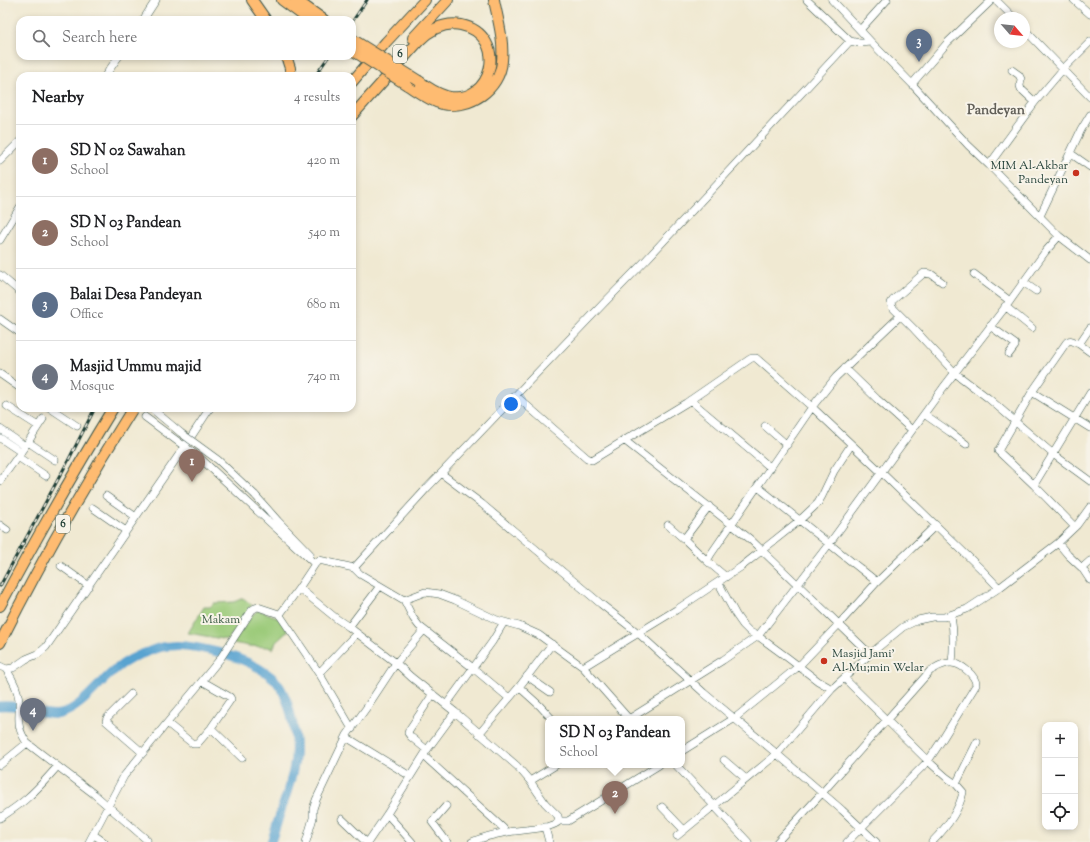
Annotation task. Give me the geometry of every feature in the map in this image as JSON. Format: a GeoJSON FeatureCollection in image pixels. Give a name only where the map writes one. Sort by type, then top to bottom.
{"type":"FeatureCollection","features":[{"type":"Feature","properties":{"kind":"highway"},"geometry":{"type":"LineString","coordinates":[[252,0],[263,16]]}},
{"type":"Feature","properties":{"kind":"highway"},"geometry":{"type":"LineString","coordinates":[[282,0],[304,16]]}},
{"type":"Feature","properties":{"kind":"highway"},"geometry":{"type":"LineString","coordinates":[[296,0],[318,16]]}},
{"type":"Feature","properties":{"kind":"highway","name":"6"},"geometry":{"type":"LineString","coordinates":[[356,77],[425,0]]}},
{"type":"Feature","properties":{"kind":"highway","name":"6"},"geometry":{"type":"LineString","coordinates":[[356,103],[448,0]]}},
{"type":"Feature","properties":{"kind":"highway"},"geometry":{"type":"LineString","coordinates":[[356,53],[435,101],[443,104],[460,105],[472,101],[488,90],[498,75],[502,65],[502,46],[494,0]]}},
{"type":"Feature","properties":{"kind":"highway"},"geometry":{"type":"LineString","coordinates":[[356,42],[396,67],[419,81],[439,94],[446,96],[455,97],[471,94],[483,84],[489,73],[491,62],[491,56],[487,45],[481,35],[463,25],[445,25],[432,30],[419,41],[396,67],[356,112]]}},
{"type":"Feature","properties":{"kind":"highway"},"geometry":{"type":"LineString","coordinates":[[287,60],[290,72]]}},
{"type":"Feature","properties":{"kind":"highway","name":"6"},"geometry":{"type":"LineString","coordinates":[[0,606],[45,521],[111,412]]}},
{"type":"Feature","properties":{"kind":"highway","name":"6"},"geometry":{"type":"LineString","coordinates":[[0,643],[62,526],[102,456],[130,412]]}},
{"type":"Feature","properties":{"kind":"street"},"geometry":{"type":"LineString","coordinates":[[146,16],[156,0]]}},
{"type":"Feature","properties":{"kind":"street"},"geometry":{"type":"LineString","coordinates":[[807,0],[850,41],[859,43],[871,42]]}},
{"type":"Feature","properties":{"kind":"street"},"geometry":{"type":"LineString","coordinates":[[832,0],[968,145],[1059,236],[1090,260]]}},
{"type":"Feature","properties":{"kind":"street"},"geometry":{"type":"LineString","coordinates":[[860,30],[887,0]]}},
{"type":"Feature","properties":{"kind":"street"},"geometry":{"type":"LineString","coordinates":[[912,84],[948,42],[992,0]]}},
{"type":"Feature","properties":{"kind":"street"},"geometry":{"type":"LineString","coordinates":[[996,0],[1008,12]]}},
{"type":"Feature","properties":{"kind":"street"},"geometry":{"type":"LineString","coordinates":[[1074,0],[1090,14]]}},
{"type":"Feature","properties":{"kind":"street"},"geometry":{"type":"LineString","coordinates":[[1030,35],[1090,97]]}},
{"type":"Feature","properties":{"kind":"street"},"geometry":{"type":"LineString","coordinates":[[354,568],[581,326],[647,259],[850,41]]}},
{"type":"Feature","properties":{"kind":"street"},"geometry":{"type":"LineString","coordinates":[[989,165],[1035,102],[1063,69],[1090,42]]}},
{"type":"Feature","properties":{"kind":"street"},"geometry":{"type":"LineString","coordinates":[[108,72],[116,60]]}},
{"type":"Feature","properties":{"kind":"street"},"geometry":{"type":"LineString","coordinates":[[1012,70],[1019,75],[1021,79],[1021,89],[1035,102]]}},
{"type":"Feature","properties":{"kind":"street"},"geometry":{"type":"LineString","coordinates":[[1040,216],[1090,115]]}},
{"type":"Feature","properties":{"kind":"street"},"geometry":{"type":"LineString","coordinates":[[0,161],[16,145]]}},
{"type":"Feature","properties":{"kind":"street"},"geometry":{"type":"LineString","coordinates":[[1070,154],[1090,167]]}},
{"type":"Feature","properties":{"kind":"street"},"geometry":{"type":"LineString","coordinates":[[0,240],[16,214]]}},
{"type":"Feature","properties":{"kind":"street"},"geometry":{"type":"LineString","coordinates":[[635,716],[758,636],[829,544],[882,473],[896,451],[1045,252],[1059,236]]}},
{"type":"Feature","properties":{"kind":"street"},"geometry":{"type":"LineString","coordinates":[[942,282],[931,274],[924,273],[893,300],[891,303],[892,307],[955,373],[1015,420],[1053,454],[1090,482]]}},
{"type":"Feature","properties":{"kind":"street"},"geometry":{"type":"LineString","coordinates":[[974,274],[1008,303],[1032,328]]}},
{"type":"Feature","properties":{"kind":"street"},"geometry":{"type":"LineString","coordinates":[[0,276],[16,289]]}},
{"type":"Feature","properties":{"kind":"street"},"geometry":{"type":"LineString","coordinates":[[1023,282],[1036,291]]}},
{"type":"Feature","properties":{"kind":"street"},"geometry":{"type":"LineString","coordinates":[[707,561],[812,407],[845,368],[900,316]]}},
{"type":"Feature","properties":{"kind":"street"},"geometry":{"type":"LineString","coordinates":[[0,319],[16,330]]}},
{"type":"Feature","properties":{"kind":"street"},"geometry":{"type":"LineString","coordinates":[[990,326],[1015,344],[1009,354]]}},
{"type":"Feature","properties":{"kind":"street"},"geometry":{"type":"LineString","coordinates":[[1079,344],[1090,328]]}},
{"type":"Feature","properties":{"kind":"street"},"geometry":{"type":"LineString","coordinates":[[1075,527],[998,451],[1032,392],[1068,340],[1079,344],[1090,352]]}},
{"type":"Feature","properties":{"kind":"street"},"geometry":{"type":"LineString","coordinates":[[516,396],[588,459],[593,459],[690,400],[750,359],[754,357],[757,358],[882,473],[999,588]]}},
{"type":"Feature","properties":{"kind":"street"},"geometry":{"type":"LineString","coordinates":[[845,368],[912,430]]}},
{"type":"Feature","properties":{"kind":"street"},"geometry":{"type":"LineString","coordinates":[[0,374],[16,385]]}},
{"type":"Feature","properties":{"kind":"street"},"geometry":{"type":"LineString","coordinates":[[1032,392],[1090,428]]}},
{"type":"Feature","properties":{"kind":"street"},"geometry":{"type":"LineString","coordinates":[[1034,485],[1090,393]]}},
{"type":"Feature","properties":{"kind":"street"},"geometry":{"type":"LineString","coordinates":[[690,400],[771,468]]}},
{"type":"Feature","properties":{"kind":"street"},"geometry":{"type":"LineString","coordinates":[[7,406],[16,412]]}},
{"type":"Feature","properties":{"kind":"street"},"geometry":{"type":"LineString","coordinates":[[16,412],[38,426]]}},
{"type":"Feature","properties":{"kind":"street"},"geometry":{"type":"LineString","coordinates":[[56,412],[77,426]]}},
{"type":"Feature","properties":{"kind":"street"},"geometry":{"type":"LineString","coordinates":[[156,412],[181,434],[218,460],[254,495],[316,563]]}},
{"type":"Feature","properties":{"kind":"street"},"geometry":{"type":"LineString","coordinates":[[3,668],[13,668],[26,659],[38,654],[46,647],[207,412]]}},
{"type":"Feature","properties":{"kind":"street"},"geometry":{"type":"LineString","coordinates":[[924,414],[966,444]]}},
{"type":"Feature","properties":{"kind":"street"},"geometry":{"type":"LineString","coordinates":[[145,417],[185,446],[212,469],[316,563]]}},
{"type":"Feature","properties":{"kind":"street"},"geometry":{"type":"LineString","coordinates":[[0,481],[43,419]]}},
{"type":"Feature","properties":{"kind":"street"},"geometry":{"type":"LineString","coordinates":[[765,426],[787,445]]}},
{"type":"Feature","properties":{"kind":"street"},"geometry":{"type":"LineString","coordinates":[[0,429],[23,449],[46,476]]}},
{"type":"Feature","properties":{"kind":"street"},"geometry":{"type":"LineString","coordinates":[[0,438],[23,449],[55,460]]}},
{"type":"Feature","properties":{"kind":"street"},"geometry":{"type":"LineString","coordinates":[[624,440],[750,539],[870,654]]}},
{"type":"Feature","properties":{"kind":"street"},"geometry":{"type":"LineString","coordinates":[[583,667],[726,577],[762,551],[800,520],[818,503],[834,471],[851,445]]}},
{"type":"Feature","properties":{"kind":"street"},"geometry":{"type":"LineString","coordinates":[[442,474],[482,504],[601,604],[638,633],[690,680],[842,810],[876,842]]}},
{"type":"Feature","properties":{"kind":"street"},"geometry":{"type":"LineString","coordinates":[[758,487],[877,582]]}},
{"type":"Feature","properties":{"kind":"street"},"geometry":{"type":"LineString","coordinates":[[106,496],[136,517]]}},
{"type":"Feature","properties":{"kind":"street"},"geometry":{"type":"LineString","coordinates":[[684,538],[709,506]]}},
{"type":"Feature","properties":{"kind":"street"},"geometry":{"type":"LineString","coordinates":[[677,836],[777,754],[832,689],[870,654],[907,625],[918,620],[951,615],[967,608],[999,588],[1058,543],[1075,527],[1090,507]]}},
{"type":"Feature","properties":{"kind":"street"},"geometry":{"type":"LineString","coordinates":[[93,508],[126,531]]}},
{"type":"Feature","properties":{"kind":"street"},"geometry":{"type":"LineString","coordinates":[[0,525],[6,530]]}},
{"type":"Feature","properties":{"kind":"street"},"geometry":{"type":"LineString","coordinates":[[668,525],[726,577]]}},
{"type":"Feature","properties":{"kind":"street"},"geometry":{"type":"LineString","coordinates":[[685,749],[735,718],[799,666],[877,582],[936,525]]}},
{"type":"Feature","properties":{"kind":"street"},"geometry":{"type":"LineString","coordinates":[[1058,543],[1082,568],[1090,580]]}},
{"type":"Feature","properties":{"kind":"street"},"geometry":{"type":"LineString","coordinates":[[279,614],[316,563],[322,560],[335,565],[354,568],[360,574],[404,600],[416,622],[424,630],[509,698]]}},
{"type":"Feature","properties":{"kind":"street"},"geometry":{"type":"LineString","coordinates":[[1082,568],[1090,561]]}},
{"type":"Feature","properties":{"kind":"street"},"geometry":{"type":"LineString","coordinates":[[61,566],[89,586]]}},
{"type":"Feature","properties":{"kind":"street"},"geometry":{"type":"LineString","coordinates":[[718,582],[738,619],[750,632],[758,636],[818,681],[832,689]]}},
{"type":"Feature","properties":{"kind":"street"},"geometry":{"type":"LineString","coordinates":[[349,627],[380,586]]}},
{"type":"Feature","properties":{"kind":"street"},"geometry":{"type":"LineString","coordinates":[[299,588],[337,619],[396,663],[455,712],[516,766],[545,803],[558,816],[559,821]]}},
{"type":"Feature","properties":{"kind":"street"},"geometry":{"type":"LineString","coordinates":[[404,600],[425,592],[435,593],[455,600],[504,622],[519,626],[542,637],[583,667],[627,716]]}},
{"type":"Feature","properties":{"kind":"street"},"geometry":{"type":"LineString","coordinates":[[89,842],[124,776],[202,682],[255,608],[258,607],[279,614],[320,673],[352,729]]}},
{"type":"Feature","properties":{"kind":"street"},"geometry":{"type":"LineString","coordinates":[[951,615],[954,631],[952,663]]}},
{"type":"Feature","properties":{"kind":"street"},"geometry":{"type":"LineString","coordinates":[[446,705],[504,622]]}},
{"type":"Feature","properties":{"kind":"street"},"geometry":{"type":"LineString","coordinates":[[306,842],[313,818],[313,809],[316,800],[346,737],[396,663],[424,630]]}},
{"type":"Feature","properties":{"kind":"street"},"geometry":{"type":"LineString","coordinates":[[320,673],[357,633]]}},
{"type":"Feature","properties":{"kind":"street"},"geometry":{"type":"LineString","coordinates":[[479,734],[519,687],[552,644]]}},
{"type":"Feature","properties":{"kind":"street"},"geometry":{"type":"LineString","coordinates":[[777,842],[930,671],[942,664],[952,663],[972,675],[976,681],[976,685],[928,761],[847,842]]}},
{"type":"Feature","properties":{"kind":"street"},"geometry":{"type":"LineString","coordinates":[[3,668],[16,686],[19,700],[19,727],[27,743],[108,805],[147,840]]}},
{"type":"Feature","properties":{"kind":"street"},"geometry":{"type":"LineString","coordinates":[[527,676],[550,692]]}},
{"type":"Feature","properties":{"kind":"street"},"geometry":{"type":"LineString","coordinates":[[844,678],[928,761],[956,784],[963,792],[957,810],[945,829],[932,842]]}},
{"type":"Feature","properties":{"kind":"street"},"geometry":{"type":"LineString","coordinates":[[167,723],[193,744],[198,743],[211,728],[231,699],[230,697],[202,682]]}},
{"type":"Feature","properties":{"kind":"street"},"geometry":{"type":"LineString","coordinates":[[519,687],[549,716]]}},
{"type":"Feature","properties":{"kind":"street"},"geometry":{"type":"LineString","coordinates":[[131,694],[107,718],[106,721],[143,753]]}},
{"type":"Feature","properties":{"kind":"street"},"geometry":{"type":"LineString","coordinates":[[433,694],[408,733],[426,753],[506,832]]}},
{"type":"Feature","properties":{"kind":"street"},"geometry":{"type":"LineString","coordinates":[[342,819],[367,842],[387,814],[410,776],[455,712]]}},
{"type":"Feature","properties":{"kind":"street"},"geometry":{"type":"LineString","coordinates":[[211,728],[242,758]]}},
{"type":"Feature","properties":{"kind":"street"},"geometry":{"type":"LineString","coordinates":[[346,737],[410,776]]}},
{"type":"Feature","properties":{"kind":"street"},"geometry":{"type":"LineString","coordinates":[[956,784],[977,742]]}},
{"type":"Feature","properties":{"kind":"street"},"geometry":{"type":"LineString","coordinates":[[0,765],[27,743]]}},
{"type":"Feature","properties":{"kind":"street"},"geometry":{"type":"LineString","coordinates":[[724,760],[746,779]]}},
{"type":"Feature","properties":{"kind":"street"},"geometry":{"type":"LineString","coordinates":[[0,817],[31,795],[46,781],[57,767]]}},
{"type":"Feature","properties":{"kind":"street"},"geometry":{"type":"LineString","coordinates":[[530,782],[551,768]]}},
{"type":"Feature","properties":{"kind":"street"},"geometry":{"type":"LineString","coordinates":[[472,842],[506,832],[546,827],[556,825],[559,821],[568,821],[654,768]]}},
{"type":"Feature","properties":{"kind":"street"},"geometry":{"type":"LineString","coordinates":[[679,768],[748,842]]}},
{"type":"Feature","properties":{"kind":"street"},"geometry":{"type":"LineString","coordinates":[[446,806],[432,822],[447,842]]}},
{"type":"Feature","properties":{"kind":"street"},"geometry":{"type":"LineString","coordinates":[[662,808],[684,830]]}},
{"type":"Feature","properties":{"kind":"street"},"geometry":{"type":"LineString","coordinates":[[387,814],[412,842]]}},
{"type":"Feature","properties":{"kind":"street"},"geometry":{"type":"LineString","coordinates":[[546,827],[549,842]]}},
{"type":"Feature","properties":{"kind":"street"},"geometry":{"type":"LineString","coordinates":[[97,837],[104,842]]}},
{"type":"Feature","properties":{"kind":"green space","name":"Makam"},"geometry":{"type":"Polygon","coordinates":[[[243,598],[252,605],[228,640],[188,633],[204,607],[210,607],[214,603],[234,602],[243,598]]]}},
{"type":"Feature","properties":{"kind":"green space","name":"Makam"},"geometry":{"type":"Polygon","coordinates":[[[258,610],[277,617],[288,631],[276,642],[273,649],[268,647],[233,643],[252,615],[258,610]]]}},
{"type":"Feature","properties":{"kind":"waterway"},"geometry":{"type":"LineString","coordinates":[[0,706],[15,706],[48,714],[60,714],[68,711],[83,701],[109,675],[124,663],[141,654],[163,647],[184,646],[198,648],[225,654],[250,663],[268,674],[279,685],[288,705],[295,738],[295,758],[292,774],[271,842]]}},
{"type":"Feature","properties":{"kind":"railway"},"geometry":{"type":"LineString","coordinates":[[356,16],[367,0]]}},
{"type":"Feature","properties":{"kind":"railway"},"geometry":{"type":"LineString","coordinates":[[318,72],[326,60]]}},
{"type":"Feature","properties":{"kind":"railway"},"geometry":{"type":"LineString","coordinates":[[0,586],[93,412]]}},
{"type":"Feature","properties":{"kind":"place","name":"Balai Desa Pandeyan"},"geometry":{"type":"Point","coordinates":[919,62]}},
{"type":"Feature","properties":{"kind":"place","name":"MIM Al-Akbar Pandeyan"},"geometry":{"type":"Point","coordinates":[1076,173]}},
{"type":"Feature","properties":{"kind":"place","name":"SD N 02 Sawahan"},"geometry":{"type":"Point","coordinates":[192,482]}},
{"type":"Feature","properties":{"kind":"place","name":"Masjid Jami' Al-Mu;min Welar"},"geometry":{"type":"Point","coordinates":[824,661]}},
{"type":"Feature","properties":{"kind":"place","name":"Masjid Ummu majid"},"geometry":{"type":"Point","coordinates":[33,731]}},
{"type":"Feature","properties":{"kind":"place","name":"SD N 03 Pandean"},"geometry":{"type":"Point","coordinates":[615,814]}},
{"type":"Feature","properties":{"kind":"district","name":"Pandeyan"},"geometry":{"type":"Point","coordinates":[996,111]}}]}
